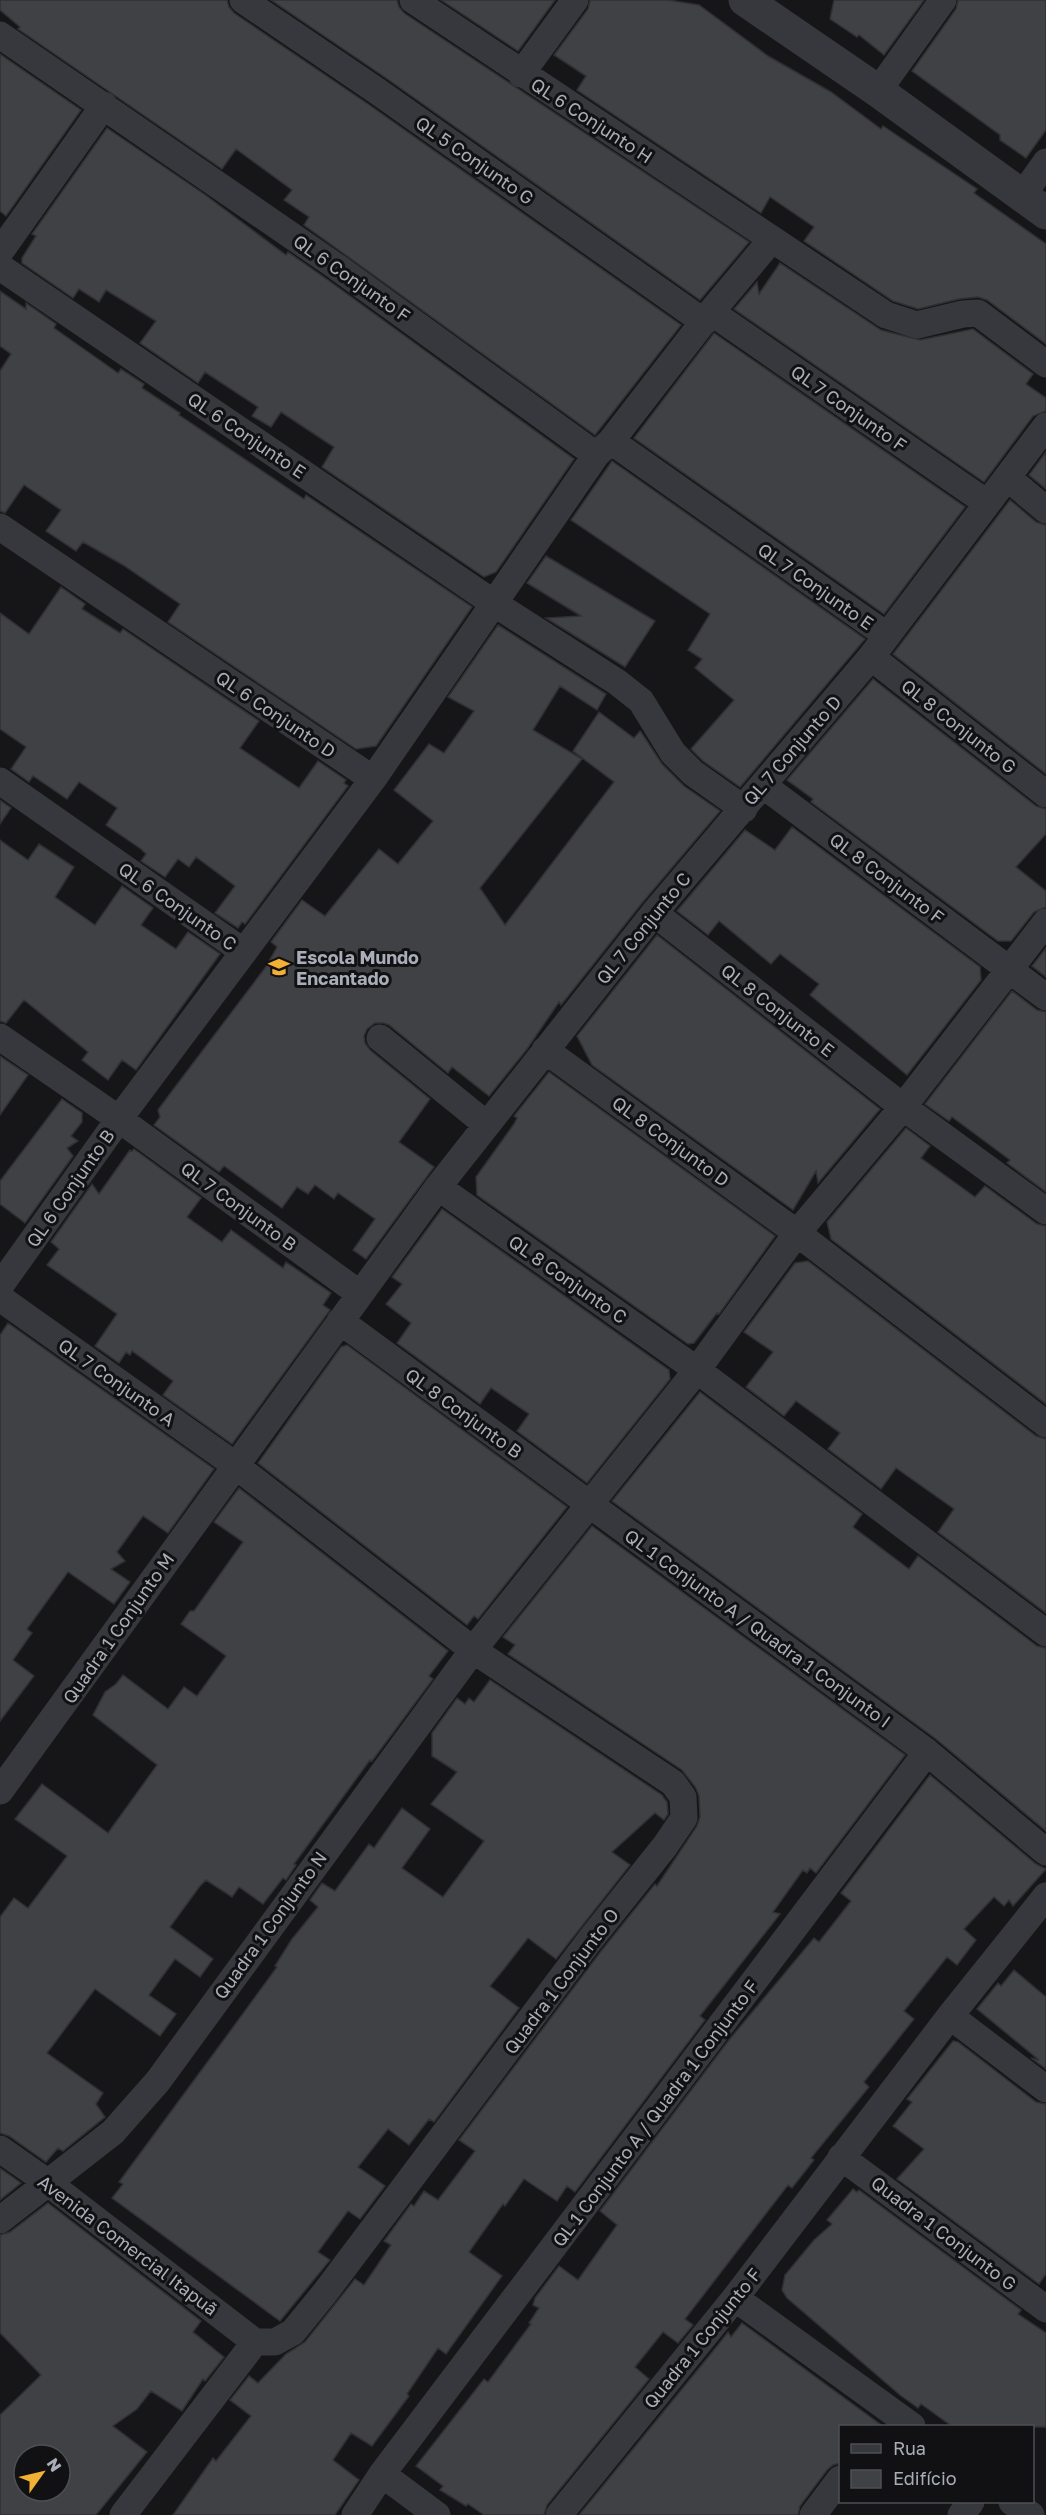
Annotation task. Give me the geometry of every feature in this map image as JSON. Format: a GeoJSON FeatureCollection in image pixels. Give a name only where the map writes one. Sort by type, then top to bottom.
{"type":"FeatureCollection","features":[{"type":"Feature","properties":{"kind":"street","name":"QL 5 Conjunto G"},"geometry":{"type":"LineString","coordinates":[[243,0],[708,317]]}},
{"type":"Feature","properties":{"kind":"street","name":"QL 6 Conjunto H"},"geometry":{"type":"LineString","coordinates":[[413,0],[886,315],[917,324],[963,314],[978,314],[1046,364]]}},
{"type":"Feature","properties":{"kind":"street"},"geometry":{"type":"LineString","coordinates":[[522,74],[575,0]]}},
{"type":"Feature","properties":{"kind":"street"},"geometry":{"type":"LineString","coordinates":[[745,0],[878,91],[1034,204],[1046,162]]}},
{"type":"Feature","properties":{"kind":"street"},"geometry":{"type":"LineString","coordinates":[[878,91],[943,0]]}},
{"type":"Feature","properties":{"kind":"street","name":"QL 6 Conjunto F"},"geometry":{"type":"LineString","coordinates":[[0,35],[604,448]]}},
{"type":"Feature","properties":{"kind":"street"},"geometry":{"type":"LineString","coordinates":[[0,252],[104,105]]}},
{"type":"Feature","properties":{"kind":"street"},"geometry":{"type":"LineString","coordinates":[[244,952],[373,779],[604,448],[772,239]]}},
{"type":"Feature","properties":{"kind":"street","name":"QL 6 Conjunto E"},"geometry":{"type":"LineString","coordinates":[[0,267],[495,604]]}},
{"type":"Feature","properties":{"kind":"street","name":"QL 7 Conjunto F"},"geometry":{"type":"LineString","coordinates":[[708,317],[987,503]]}},
{"type":"Feature","properties":{"kind":"street","name":"QL 7 Conjunto E"},"geometry":{"type":"LineString","coordinates":[[604,448],[886,635],[1046,426]]}},
{"type":"Feature","properties":{"kind":"street"},"geometry":{"type":"LineString","coordinates":[[1008,478],[1046,510]]}},
{"type":"Feature","properties":{"kind":"street","name":"QL 6 Conjunto D"},"geometry":{"type":"LineString","coordinates":[[0,527],[373,779]]}},
{"type":"Feature","properties":{"kind":"street","name":"QL 7 Conjunto D"},"geometry":{"type":"LineString","coordinates":[[495,604],[617,682],[641,701],[673,753],[693,773],[744,809],[871,657],[886,635]]}},
{"type":"Feature","properties":{"kind":"street","name":"QL 8 Conjunto G"},"geometry":{"type":"LineString","coordinates":[[871,657],[1046,794]]}},
{"type":"Feature","properties":{"kind":"street","name":"QL 6 Conjunto C"},"geometry":{"type":"LineString","coordinates":[[0,781],[244,952],[119,1119]]}},
{"type":"Feature","properties":{"kind":"street","name":"QL 8 Conjunto F"},"geometry":{"type":"LineString","coordinates":[[764,786],[1046,997]]}},
{"type":"Feature","properties":{"kind":"street","name":"QL 7 Conjunto C"},"geometry":{"type":"LineString","coordinates":[[438,1187],[654,913],[744,809]]}},
{"type":"Feature","properties":{"kind":"street","name":"QL 8 Conjunto E"},"geometry":{"type":"LineString","coordinates":[[654,913],[903,1107],[1046,1211]]}},
{"type":"Feature","properties":{"kind":"street","name":"Quadra 1 Conjunto N"},"geometry":{"type":"LineString","coordinates":[[0,2220],[113,2132],[158,2081],[473,1650],[697,1370],[797,1233],[903,1107],[1046,922]]}},
{"type":"Feature","properties":{"kind":"street","name":"QL 6 Conjunto B"},"geometry":{"type":"LineString","coordinates":[[0,1037],[119,1119],[0,1286]]}},
{"type":"Feature","properties":{"kind":"street"},"geometry":{"type":"LineString","coordinates":[[380,1038],[487,1125]]}},
{"type":"Feature","properties":{"kind":"street","name":"QL 8 Conjunto D"},"geometry":{"type":"LineString","coordinates":[[545,1050],[797,1233],[1046,1424]]}},
{"type":"Feature","properties":{"kind":"street","name":"QL 7 Conjunto B"},"geometry":{"type":"LineString","coordinates":[[119,1119],[360,1294]]}},
{"type":"Feature","properties":{"kind":"street"},"geometry":{"type":"LineString","coordinates":[[360,1294],[438,1187]]}},
{"type":"Feature","properties":{"kind":"street","name":"QL 8 Conjunto C"},"geometry":{"type":"LineString","coordinates":[[438,1187],[697,1370],[1046,1633]]}},
{"type":"Feature","properties":{"kind":"street","name":"Quadra 1 Conjunto M"},"geometry":{"type":"LineString","coordinates":[[0,1791],[360,1294]]}},
{"type":"Feature","properties":{"kind":"street","name":"QL 7 Conjunto A"},"geometry":{"type":"LineString","coordinates":[[0,1298],[235,1465],[473,1650]]}},
{"type":"Feature","properties":{"kind":"street","name":"QL 8 Conjunto B"},"geometry":{"type":"LineString","coordinates":[[340,1321],[588,1504]]}},
{"type":"Feature","properties":{"kind":"street","name":"QL 1 Conjunto A / Quadra 1 Conjunto I"},"geometry":{"type":"LineString","coordinates":[[588,1504],[927,1752],[1046,1852]]}},
{"type":"Feature","properties":{"kind":"street","name":"Quadra 1 Conjunto O"},"geometry":{"type":"LineString","coordinates":[[255,2342],[275,2342],[293,2332],[376,2226],[684,1818],[683,1797],[673,1783],[473,1650]]}},
{"type":"Feature","properties":{"kind":"street","name":"QL 1 Conjunto A / Quadra 1 Conjunto F"},"geometry":{"type":"LineString","coordinates":[[355,2515],[382,2474],[927,1752]]}},
{"type":"Feature","properties":{"kind":"street","name":"Quadra 1 Conjunto F"},"geometry":{"type":"LineString","coordinates":[[559,2515],[735,2298],[950,2016],[1046,1896]]}},
{"type":"Feature","properties":{"kind":"street"},"geometry":{"type":"LineString","coordinates":[[950,2016],[1046,2089]]}},
{"type":"Feature","properties":{"kind":"street","name":"Avenida Comercial Itapuã"},"geometry":{"type":"LineString","coordinates":[[0,2149],[47,2182],[255,2342]]}},
{"type":"Feature","properties":{"kind":"street","name":"Quadra 1 Conjunto G"},"geometry":{"type":"LineString","coordinates":[[841,2157],[1046,2309]]}},
{"type":"Feature","properties":{"kind":"street"},"geometry":{"type":"LineString","coordinates":[[735,2298],[895,2422]]}},
{"type":"Feature","properties":{"kind":"street"},"geometry":{"type":"LineString","coordinates":[[123,2515],[255,2342]]}},
{"type":"Feature","properties":{"kind":"street"},"geometry":{"type":"LineString","coordinates":[[382,2474],[437,2515]]}},
{"type":"Feature","properties":{"kind":"street"},"geometry":{"type":"LineString","coordinates":[[813,2515],[839,2480]]}},
{"type":"Feature","properties":{"kind":"street"},"geometry":{"type":"LineString","coordinates":[[961,2515],[970,2503]]}},
{"type":"Feature","properties":{"kind":"street"},"geometry":{"type":"LineString","coordinates":[[1013,2503],[1031,2515]]}},
{"type":"Feature","properties":{"kind":"building"},"geometry":{"type":"Polygon","coordinates":[[[0,0],[227,0],[234,13],[368,104],[681,325],[595,435],[304,225],[309,217],[284,200],[292,190],[236,149],[222,169],[18,29],[20,27],[0,10],[0,0]]]}},
{"type":"Feature","properties":{"kind":"building"},"geometry":{"type":"Polygon","coordinates":[[[271,0],[397,0],[404,13],[749,242],[700,300],[386,78],[271,0]]]}},
{"type":"Feature","properties":{"kind":"building"},"geometry":{"type":"Polygon","coordinates":[[[441,0],[555,0],[518,51],[441,0]]]}},
{"type":"Feature","properties":{"kind":"building"},"geometry":{"type":"Polygon","coordinates":[[[590,0],[668,0],[699,5],[768,56],[831,92],[881,129],[883,126],[977,189],[974,193],[1046,244],[1046,344],[987,300],[978,297],[918,309],[893,301],[804,241],[814,227],[770,197],[761,213],[577,90],[586,76],[554,55],[588,9],[590,0]]]}},
{"type":"Feature","properties":{"kind":"building"},"geometry":{"type":"Polygon","coordinates":[[[834,0],[924,0],[884,55],[859,35],[857,37],[830,19],[834,0]]]}},
{"type":"Feature","properties":{"kind":"building"},"geometry":{"type":"Polygon","coordinates":[[[958,0],[1046,0],[1046,130],[1026,158],[1000,140],[1000,135],[912,71],[956,9],[958,0]]]}},
{"type":"Feature","properties":{"kind":"building"},"geometry":{"type":"Polygon","coordinates":[[[0,54],[81,110],[6,216],[0,211],[0,54]]]}},
{"type":"Feature","properties":{"kind":"building"},"geometry":{"type":"Polygon","coordinates":[[[107,128],[204,194],[286,255],[288,252],[328,280],[574,459],[496,572],[484,577],[322,467],[334,447],[281,412],[271,427],[252,416],[258,407],[205,372],[198,383],[140,343],[156,321],[106,290],[99,302],[79,289],[73,298],[22,263],[22,258],[36,236],[32,234],[107,128]]]}},
{"type":"Feature","properties":{"kind":"building"},"geometry":{"type":"Polygon","coordinates":[[[780,263],[881,330],[920,340],[973,329],[1033,374],[1026,384],[1046,398],[1046,411],[1033,416],[984,482],[734,309],[757,282],[759,294],[780,263]]]}},
{"type":"Feature","properties":{"kind":"building"},"geometry":{"type":"Polygon","coordinates":[[[0,291],[26,309],[26,303],[56,324],[54,328],[118,373],[121,369],[144,384],[142,388],[180,413],[179,415],[304,499],[306,495],[472,607],[376,746],[356,749],[168,622],[180,604],[123,565],[83,542],[76,551],[46,531],[61,510],[24,485],[5,513],[0,511],[0,371],[11,354],[0,346],[0,291]]]}},
{"type":"Feature","properties":{"kind":"building"},"geometry":{"type":"Polygon","coordinates":[[[714,333],[965,507],[884,614],[634,438],[714,333]]]}},
{"type":"Feature","properties":{"kind":"building"},"geometry":{"type":"Polygon","coordinates":[[[1046,452],[1046,489],[1029,475],[1046,452]]]}},
{"type":"Feature","properties":{"kind":"building"},"geometry":{"type":"Polygon","coordinates":[[[612,461],[865,639],[740,787],[703,761],[691,749],[734,700],[695,668],[702,659],[688,650],[710,614],[571,520],[612,461]]]}},
{"type":"Feature","properties":{"kind":"building"},"geometry":{"type":"Polygon","coordinates":[[[1010,500],[1036,522],[1046,525],[1046,774],[893,654],[1010,500]]]}},
{"type":"Feature","properties":{"kind":"building"},"geometry":{"type":"Polygon","coordinates":[[[546,556],[655,621],[625,667],[546,618],[581,616],[527,583],[546,556]]]}},
{"type":"Feature","properties":{"kind":"building"},"geometry":{"type":"Polygon","coordinates":[[[61,587],[85,604],[82,609],[120,633],[123,629],[259,721],[240,748],[299,788],[318,761],[346,780],[344,783],[348,786],[245,924],[242,922],[238,928],[215,913],[235,886],[196,857],[189,867],[178,859],[165,877],[141,861],[146,854],[141,849],[106,825],[117,808],[79,782],[67,799],[33,776],[29,782],[11,769],[26,747],[0,729],[0,613],[29,634],[61,587]]]}},
{"type":"Feature","properties":{"kind":"building"},"geometry":{"type":"Polygon","coordinates":[[[498,625],[606,694],[597,710],[560,686],[533,730],[582,759],[480,888],[505,925],[614,782],[573,751],[599,712],[634,738],[640,731],[662,764],[684,786],[720,811],[642,903],[561,1005],[559,1002],[527,1049],[489,1096],[452,1067],[448,1073],[389,1025],[375,1023],[367,1029],[364,1036],[365,1043],[370,1050],[430,1099],[399,1142],[434,1167],[366,1259],[353,1250],[375,1219],[338,1193],[334,1199],[315,1185],[308,1194],[297,1187],[282,1208],[224,1166],[219,1172],[154,1125],[160,1117],[158,1110],[265,968],[277,947],[271,942],[302,900],[325,916],[379,849],[398,864],[433,821],[394,790],[429,744],[444,753],[474,711],[448,697],[498,625]]]}},
{"type":"Feature","properties":{"kind":"building"},"geometry":{"type":"Polygon","coordinates":[[[873,679],[1036,806],[1046,809],[1046,834],[1016,867],[1046,891],[1046,907],[1034,912],[1011,941],[998,941],[811,802],[813,799],[787,780],[873,679]]]}},
{"type":"Feature","properties":{"kind":"building"},"geometry":{"type":"Polygon","coordinates":[[[0,800],[11,808],[0,824],[0,800]]]}},
{"type":"Feature","properties":{"kind":"building"},"geometry":{"type":"Polygon","coordinates":[[[792,827],[980,967],[981,980],[907,1075],[810,995],[819,984],[780,954],[771,964],[719,921],[708,935],[677,911],[745,830],[775,850],[792,827]]]}},
{"type":"Feature","properties":{"kind":"building"},"geometry":{"type":"Polygon","coordinates":[[[0,840],[28,860],[39,844],[74,867],[55,897],[95,925],[122,886],[153,908],[141,925],[176,949],[188,932],[220,954],[136,1070],[122,1060],[108,1080],[82,1060],[88,1052],[24,1000],[6,1023],[0,1021],[0,840]]]}},
{"type":"Feature","properties":{"kind":"building"},"geometry":{"type":"Polygon","coordinates":[[[657,935],[880,1109],[818,1183],[816,1171],[793,1210],[592,1065],[577,1036],[657,935]]]}},
{"type":"Feature","properties":{"kind":"building"},"geometry":{"type":"Polygon","coordinates":[[[1046,948],[1046,977],[1032,966],[1046,948]]]}},
{"type":"Feature","properties":{"kind":"building"},"geometry":{"type":"Polygon","coordinates":[[[1012,991],[1037,1010],[1046,1012],[1046,1192],[1007,1163],[1010,1160],[952,1117],[949,1121],[925,1104],[1012,991]]]}},
{"type":"Feature","properties":{"kind":"building"},"geometry":{"type":"Polygon","coordinates":[[[0,1056],[28,1075],[0,1115],[0,1056]]]}},
{"type":"Feature","properties":{"kind":"building"},"geometry":{"type":"Polygon","coordinates":[[[549,1072],[775,1236],[719,1314],[717,1313],[694,1343],[688,1344],[477,1195],[476,1177],[514,1124],[517,1118],[514,1116],[549,1072]]]}},
{"type":"Feature","properties":{"kind":"building"},"geometry":{"type":"Polygon","coordinates":[[[62,1099],[82,1113],[82,1122],[71,1136],[78,1141],[67,1148],[73,1156],[25,1223],[0,1204],[0,1181],[62,1099]]]}},
{"type":"Feature","properties":{"kind":"building"},"geometry":{"type":"Polygon","coordinates":[[[906,1128],[930,1146],[921,1158],[975,1197],[985,1186],[1037,1224],[1046,1226],[1046,1404],[831,1239],[827,1222],[906,1128]]]}},
{"type":"Feature","properties":{"kind":"building"},"geometry":{"type":"Polygon","coordinates":[[[134,1149],[201,1198],[187,1217],[222,1242],[231,1230],[283,1268],[286,1262],[331,1293],[323,1305],[330,1310],[232,1444],[163,1395],[173,1381],[132,1351],[130,1355],[126,1352],[119,1363],[95,1346],[117,1314],[47,1265],[59,1249],[51,1242],[92,1184],[99,1194],[130,1150],[134,1149]]]}},
{"type":"Feature","properties":{"kind":"building"},"geometry":{"type":"Polygon","coordinates":[[[442,1209],[669,1370],[670,1379],[587,1483],[517,1431],[529,1414],[491,1388],[480,1404],[397,1343],[411,1323],[386,1304],[402,1284],[392,1277],[442,1209]]]}},
{"type":"Feature","properties":{"kind":"building"},"geometry":{"type":"Polygon","coordinates":[[[808,1261],[1036,1436],[1046,1439],[1046,1613],[938,1532],[954,1509],[896,1468],[881,1489],[828,1449],[840,1433],[796,1401],[784,1416],[746,1387],[773,1352],[744,1332],[795,1263],[808,1261]]]}},
{"type":"Feature","properties":{"kind":"building"},"geometry":{"type":"Polygon","coordinates":[[[8,1323],[214,1469],[168,1533],[143,1516],[117,1552],[125,1561],[111,1569],[130,1582],[114,1604],[68,1572],[27,1629],[32,1633],[13,1660],[34,1676],[0,1721],[0,1335],[8,1323]]]}},
{"type":"Feature","properties":{"kind":"building"},"geometry":{"type":"Polygon","coordinates":[[[347,1345],[567,1507],[478,1619],[474,1616],[467,1625],[258,1463],[341,1347],[347,1345]]]}},
{"type":"Feature","properties":{"kind":"building"},"geometry":{"type":"Polygon","coordinates":[[[700,1392],[862,1514],[853,1527],[909,1569],[918,1556],[1037,1646],[1046,1648],[1046,1831],[936,1739],[612,1501],[700,1392]]]}},
{"type":"Feature","properties":{"kind":"building"},"geometry":{"type":"Polygon","coordinates":[[[239,1488],[448,1651],[429,1676],[433,1679],[372,1761],[370,1760],[294,1864],[296,1865],[286,1880],[283,1878],[263,1904],[239,1887],[232,1897],[206,1880],[200,1886],[170,1927],[213,1959],[200,1977],[175,1959],[149,1995],[176,2014],[160,2036],[95,1989],[47,2053],[103,2093],[96,2104],[105,2117],[63,2151],[58,2148],[46,2162],[9,2136],[0,2133],[0,1917],[14,1898],[28,1908],[67,1856],[15,1819],[42,1784],[108,1833],[157,1765],[93,1715],[105,1692],[123,1675],[168,1709],[184,1687],[197,1696],[226,1656],[181,1624],[190,1611],[194,1611],[243,1542],[214,1522],[239,1488]]]}},
{"type":"Feature","properties":{"kind":"building"},"geometry":{"type":"Polygon","coordinates":[[[592,1526],[905,1755],[816,1873],[810,1868],[807,1873],[803,1870],[773,1912],[780,1914],[700,2016],[705,2020],[575,2192],[567,2186],[557,2201],[524,2179],[505,2206],[503,2204],[469,2252],[502,2276],[446,2354],[438,2348],[407,2394],[409,2396],[372,2446],[351,2433],[333,2460],[359,2480],[335,2515],[173,2515],[213,2458],[216,2461],[251,2416],[230,2400],[249,2376],[258,2383],[286,2354],[305,2342],[355,2279],[364,2285],[391,2245],[384,2241],[411,2204],[414,2206],[424,2191],[438,2200],[475,2151],[459,2140],[602,1950],[655,1884],[657,1886],[697,1826],[700,1817],[699,1796],[696,1788],[682,1770],[508,1654],[515,1645],[503,1637],[592,1526]]]}},
{"type":"Feature","properties":{"kind":"building"},"geometry":{"type":"Polygon","coordinates":[[[490,1680],[662,1795],[667,1802],[668,1814],[664,1820],[655,1813],[612,1852],[630,1865],[556,1959],[528,1938],[490,1986],[519,2008],[434,2122],[429,2119],[409,2145],[388,2129],[358,2167],[385,2186],[360,2219],[348,2211],[318,2252],[330,2260],[280,2321],[112,2198],[123,2184],[119,2182],[277,1967],[275,1966],[292,1939],[318,1907],[310,1900],[322,1883],[335,1891],[369,1844],[374,1848],[402,1808],[430,1829],[402,1868],[443,1897],[484,1841],[431,1804],[457,1772],[432,1756],[432,1733],[457,1698],[465,1704],[469,1698],[474,1702],[490,1680]]]}},
{"type":"Feature","properties":{"kind":"building"},"geometry":{"type":"Polygon","coordinates":[[[930,1775],[1036,1864],[1046,1869],[1013,1906],[1009,1900],[1004,1906],[994,1897],[964,1929],[976,1940],[957,1965],[947,1957],[904,2011],[914,2019],[864,2082],[869,2087],[811,2158],[814,2160],[792,2188],[788,2185],[685,2319],[693,2325],[678,2343],[663,2332],[635,2367],[649,2379],[547,2505],[544,2515],[484,2515],[440,2490],[443,2486],[416,2466],[484,2379],[488,2382],[531,2324],[529,2323],[539,2308],[533,2305],[535,2298],[559,2266],[578,2280],[617,2225],[600,2211],[729,2040],[814,1938],[819,1942],[851,1901],[841,1893],[930,1775]]]}},
{"type":"Feature","properties":{"kind":"building"},"geometry":{"type":"Polygon","coordinates":[[[1014,1970],[1046,1997],[1046,2069],[1031,2058],[1039,2060],[977,2009],[998,1983],[1001,1986],[1014,1970]]]}},
{"type":"Feature","properties":{"kind":"building"},"geometry":{"type":"Polygon","coordinates":[[[953,2041],[958,2042],[1036,2102],[1046,2104],[1046,2274],[1039,2284],[897,2179],[924,2149],[893,2126],[912,2102],[907,2099],[953,2041]]]}},
{"type":"Feature","properties":{"kind":"building"},"geometry":{"type":"Polygon","coordinates":[[[0,2168],[21,2183],[0,2200],[0,2168]]]}},
{"type":"Feature","properties":{"kind":"building"},"geometry":{"type":"Polygon","coordinates":[[[853,2189],[857,2192],[859,2190],[1021,2310],[1018,2314],[1046,2333],[1046,2427],[950,2425],[921,2404],[918,2408],[900,2395],[787,2298],[782,2290],[785,2275],[814,2240],[832,2224],[827,2220],[853,2189]]]}},
{"type":"Feature","properties":{"kind":"building"},"geometry":{"type":"Polygon","coordinates":[[[48,2203],[201,2321],[193,2332],[224,2357],[205,2381],[203,2379],[182,2411],[151,2391],[137,2409],[113,2426],[147,2452],[96,2515],[0,2515],[0,2415],[41,2375],[0,2333],[0,2235],[10,2232],[48,2203]]]}},
{"type":"Feature","properties":{"kind":"building"},"geometry":{"type":"Polygon","coordinates":[[[742,2323],[881,2425],[839,2425],[839,2463],[827,2470],[800,2506],[798,2515],[579,2515],[728,2332],[731,2337],[742,2323]]]}},
{"type":"Feature","properties":{"kind":"place","name":"Escola Mundo Encantado"},"geometry":{"type":"Point","coordinates":[279,967]}}]}
